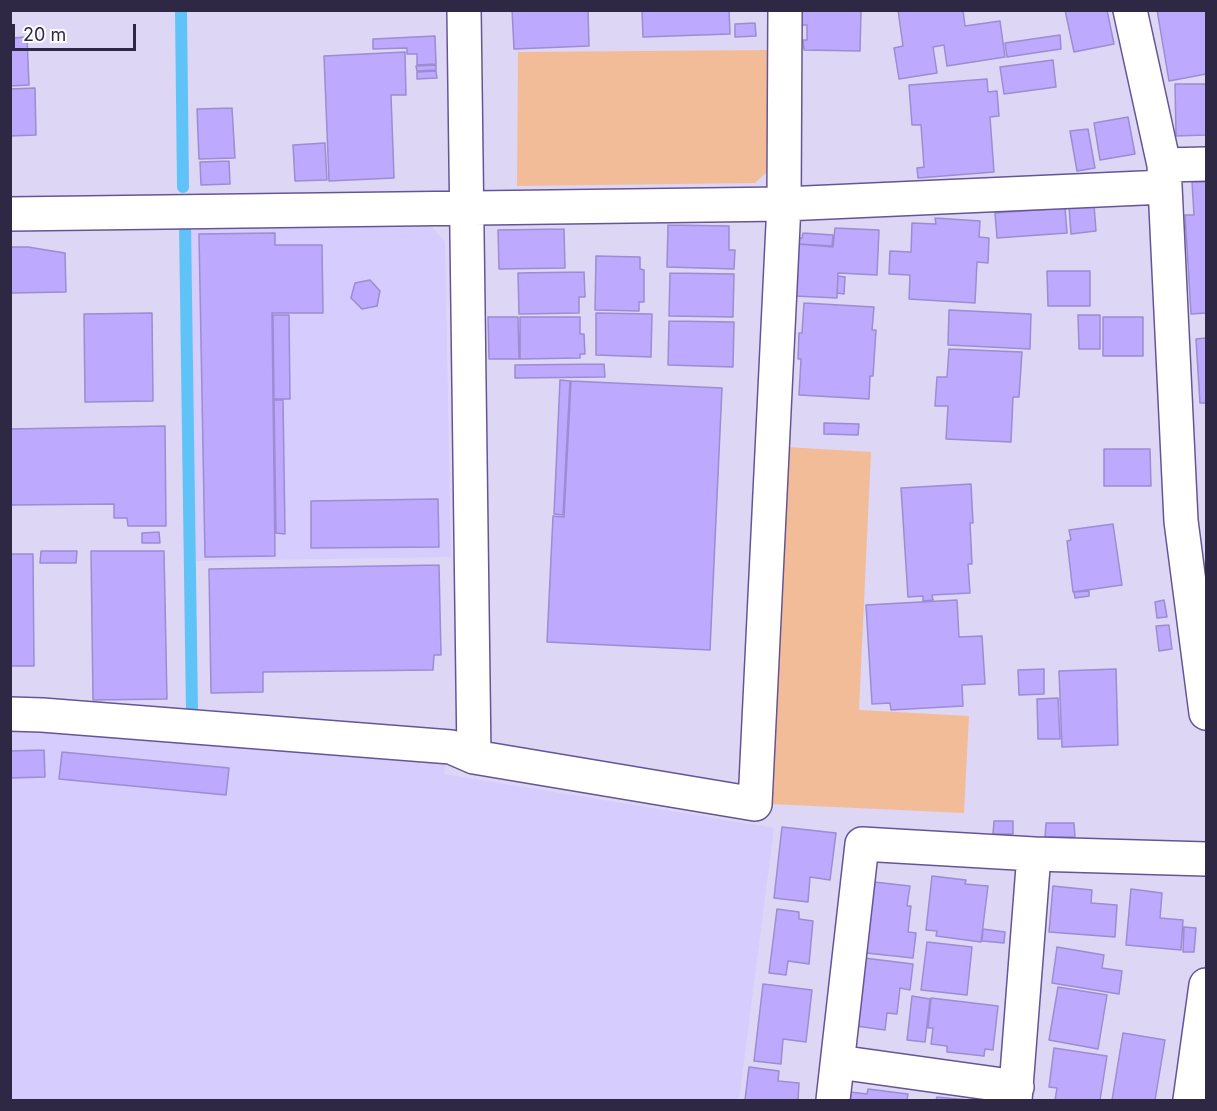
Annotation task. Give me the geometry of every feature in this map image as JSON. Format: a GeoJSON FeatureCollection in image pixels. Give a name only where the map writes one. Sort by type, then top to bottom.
{"type":"FeatureCollection","features":[{"type":"Feature","properties":{"kind":"street"},"geometry":{"type":"LineString","coordinates":[[464,10],[474,757]]}},
{"type":"Feature","properties":{"kind":"street"},"geometry":{"type":"LineString","coordinates":[[10,714],[451,747],[474,757],[755,804],[784,204],[785,10]]}},
{"type":"Feature","properties":{"kind":"street"},"geometry":{"type":"LineString","coordinates":[[1130,10],[1164,176],[1181,521],[1206,712]]}},
{"type":"Feature","properties":{"kind":"street"},"geometry":{"type":"LineString","coordinates":[[10,214],[784,204],[1164,176],[1206,164]]}},
{"type":"Feature","properties":{"kind":"street"},"geometry":{"type":"LineString","coordinates":[[833,1101],[862,844],[1034,855],[1206,859]]}},
{"type":"Feature","properties":{"kind":"street"},"geometry":{"type":"LineString","coordinates":[[838,1062],[1016,1094],[1034,855]]}},
{"type":"Feature","properties":{"kind":"street"},"geometry":{"type":"LineString","coordinates":[[1190,1101],[1206,985]]}},
{"type":"Feature","properties":{"kind":"shaded area"},"geometry":{"type":"Polygon","coordinates":[[[769,50],[768,171],[755,183],[517,186],[518,52],[769,50]]]}},
{"type":"Feature","properties":{"kind":"shaded area"},"geometry":{"type":"Polygon","coordinates":[[[431,226],[445,242],[451,557],[196,561],[190,230],[431,226]]]}},
{"type":"Feature","properties":{"kind":"shaded area"},"geometry":{"type":"Polygon","coordinates":[[[787,447],[871,452],[859,710],[969,716],[964,813],[770,804],[787,447]]]}},
{"type":"Feature","properties":{"kind":"shaded area"},"geometry":{"type":"Polygon","coordinates":[[[11,726],[445,762],[444,774],[774,828],[739,1100],[11,1100],[11,726]]]}},
{"type":"Feature","properties":{"kind":"building"},"geometry":{"type":"Polygon","coordinates":[[[512,10],[588,10],[589,46],[514,49],[512,10]]]}},
{"type":"Feature","properties":{"kind":"building"},"geometry":{"type":"Polygon","coordinates":[[[642,10],[729,10],[730,34],[643,37],[642,10]]]}},
{"type":"Feature","properties":{"kind":"building"},"geometry":{"type":"Polygon","coordinates":[[[800,10],[864,10],[861,11],[860,51],[804,50],[803,40],[807,40],[807,25],[800,25],[800,10]]]}},
{"type":"Feature","properties":{"kind":"building"},"geometry":{"type":"Polygon","coordinates":[[[898,10],[963,10],[965,26],[1000,21],[1005,57],[947,66],[944,45],[933,47],[937,73],[899,79],[894,48],[903,46],[898,10]]]}},
{"type":"Feature","properties":{"kind":"building"},"geometry":{"type":"Polygon","coordinates":[[[1065,10],[1107,10],[1114,44],[1074,52],[1065,10]]]}},
{"type":"Feature","properties":{"kind":"building"},"geometry":{"type":"Polygon","coordinates":[[[1157,10],[1206,10],[1206,74],[1169,81],[1157,10]]]}},
{"type":"Feature","properties":{"kind":"building"},"geometry":{"type":"Polygon","coordinates":[[[755,23],[756,36],[735,37],[735,24],[755,23]]]}},
{"type":"Feature","properties":{"kind":"building"},"geometry":{"type":"Polygon","coordinates":[[[1060,35],[1061,49],[1007,57],[1005,43],[1060,35]]]}},
{"type":"Feature","properties":{"kind":"building"},"geometry":{"type":"Polygon","coordinates":[[[435,36],[436,64],[417,65],[417,54],[407,54],[407,48],[373,49],[373,39],[435,36]]]}},
{"type":"Feature","properties":{"kind":"building"},"geometry":{"type":"Polygon","coordinates":[[[27,37],[29,85],[10,86],[10,38],[27,37]]]}},
{"type":"Feature","properties":{"kind":"building"},"geometry":{"type":"Polygon","coordinates":[[[405,52],[406,95],[391,95],[394,178],[329,181],[324,56],[405,52]]]}},
{"type":"Feature","properties":{"kind":"building"},"geometry":{"type":"Polygon","coordinates":[[[1053,60],[1056,87],[1004,94],[1000,67],[1053,60]]]}},
{"type":"Feature","properties":{"kind":"building"},"geometry":{"type":"Polygon","coordinates":[[[436,65],[436,70],[417,71],[416,66],[436,65]]]}},
{"type":"Feature","properties":{"kind":"building"},"geometry":{"type":"Polygon","coordinates":[[[436,71],[437,78],[417,79],[417,72],[436,71]]]}},
{"type":"Feature","properties":{"kind":"building"},"geometry":{"type":"Polygon","coordinates":[[[987,79],[988,92],[997,91],[999,116],[990,117],[994,172],[918,178],[917,168],[924,167],[921,125],[912,125],[909,85],[987,79]]]}},
{"type":"Feature","properties":{"kind":"building"},"geometry":{"type":"Polygon","coordinates":[[[1175,84],[1206,84],[1206,135],[1176,136],[1175,84]]]}},
{"type":"Feature","properties":{"kind":"building"},"geometry":{"type":"Polygon","coordinates":[[[35,88],[36,135],[10,136],[10,89],[35,88]]]}},
{"type":"Feature","properties":{"kind":"building"},"geometry":{"type":"Polygon","coordinates":[[[232,108],[235,158],[199,159],[197,109],[232,108]]]}},
{"type":"Feature","properties":{"kind":"building"},"geometry":{"type":"Polygon","coordinates":[[[1128,117],[1135,154],[1100,160],[1094,123],[1128,117]]]}},
{"type":"Feature","properties":{"kind":"building"},"geometry":{"type":"Polygon","coordinates":[[[1088,129],[1095,168],[1077,171],[1070,131],[1088,129]]]}},
{"type":"Feature","properties":{"kind":"building"},"geometry":{"type":"Polygon","coordinates":[[[325,143],[327,180],[295,181],[293,145],[325,143]]]}},
{"type":"Feature","properties":{"kind":"building"},"geometry":{"type":"Polygon","coordinates":[[[229,161],[230,184],[201,185],[200,162],[229,161]]]}},
{"type":"Feature","properties":{"kind":"building"},"geometry":{"type":"Polygon","coordinates":[[[1192,182],[1206,182],[1206,313],[1191,314],[1185,215],[1194,215],[1192,182]]]}},
{"type":"Feature","properties":{"kind":"building"},"geometry":{"type":"Polygon","coordinates":[[[1094,205],[1096,231],[1071,234],[1069,206],[1094,205]]]}},
{"type":"Feature","properties":{"kind":"building"},"geometry":{"type":"Polygon","coordinates":[[[1065,208],[1067,233],[997,238],[995,213],[1065,208]]]}},
{"type":"Feature","properties":{"kind":"building"},"geometry":{"type":"Polygon","coordinates":[[[935,218],[980,221],[979,237],[989,238],[988,263],[977,262],[975,303],[909,299],[910,275],[889,274],[890,251],[911,252],[912,223],[936,224],[935,218]]]}},
{"type":"Feature","properties":{"kind":"building"},"geometry":{"type":"Polygon","coordinates":[[[668,225],[729,226],[729,250],[735,250],[734,269],[667,267],[668,225]]]}},
{"type":"Feature","properties":{"kind":"building"},"geometry":{"type":"Polygon","coordinates":[[[835,228],[879,230],[877,275],[838,273],[837,298],[795,296],[797,244],[833,247],[835,228]]]}},
{"type":"Feature","properties":{"kind":"building"},"geometry":{"type":"Polygon","coordinates":[[[564,229],[565,268],[499,269],[498,230],[564,229]]]}},
{"type":"Feature","properties":{"kind":"building"},"geometry":{"type":"Polygon","coordinates":[[[275,233],[275,245],[322,245],[323,313],[272,313],[275,556],[205,557],[199,234],[275,233]]]}},
{"type":"Feature","properties":{"kind":"building"},"geometry":{"type":"Polygon","coordinates":[[[803,233],[833,235],[832,246],[798,244],[798,239],[802,238],[803,233]]]}},
{"type":"Feature","properties":{"kind":"building"},"geometry":{"type":"Polygon","coordinates":[[[10,247],[28,247],[65,253],[66,292],[10,293],[10,247]]]}},
{"type":"Feature","properties":{"kind":"building"},"geometry":{"type":"Polygon","coordinates":[[[596,256],[640,257],[640,269],[644,270],[644,302],[639,302],[639,311],[595,310],[596,256]]]}},
{"type":"Feature","properties":{"kind":"building"},"geometry":{"type":"Polygon","coordinates":[[[1047,271],[1090,271],[1090,306],[1048,306],[1047,271]]]}},
{"type":"Feature","properties":{"kind":"building"},"geometry":{"type":"Polygon","coordinates":[[[584,272],[585,297],[579,297],[579,313],[519,314],[518,273],[584,272]]]}},
{"type":"Feature","properties":{"kind":"building"},"geometry":{"type":"Polygon","coordinates":[[[670,273],[734,274],[733,317],[669,316],[670,273]]]}},
{"type":"Feature","properties":{"kind":"building"},"geometry":{"type":"Polygon","coordinates":[[[838,276],[845,277],[844,294],[837,293],[838,276]]]}},
{"type":"Feature","properties":{"kind":"building"},"geometry":{"type":"Polygon","coordinates":[[[370,280],[380,291],[377,306],[362,309],[351,298],[355,283],[370,280]]]}},
{"type":"Feature","properties":{"kind":"building"},"geometry":{"type":"Polygon","coordinates":[[[804,303],[874,307],[872,330],[876,330],[869,399],[799,395],[801,359],[798,359],[799,333],[802,333],[804,303]]]}},
{"type":"Feature","properties":{"kind":"building"},"geometry":{"type":"Polygon","coordinates":[[[949,310],[1031,314],[1030,349],[948,345],[949,310]]]}},
{"type":"Feature","properties":{"kind":"building"},"geometry":{"type":"Polygon","coordinates":[[[152,313],[153,401],[85,402],[84,314],[152,313]]]}},
{"type":"Feature","properties":{"kind":"building"},"geometry":{"type":"Polygon","coordinates":[[[596,313],[652,314],[651,357],[596,355],[596,313]]]}},
{"type":"Feature","properties":{"kind":"building"},"geometry":{"type":"Polygon","coordinates":[[[273,315],[289,315],[290,399],[274,399],[273,315]]]}},
{"type":"Feature","properties":{"kind":"building"},"geometry":{"type":"Polygon","coordinates":[[[1078,315],[1100,315],[1100,349],[1079,349],[1078,315]]]}},
{"type":"Feature","properties":{"kind":"building"},"geometry":{"type":"Polygon","coordinates":[[[488,317],[518,317],[519,359],[489,359],[488,317]]]}},
{"type":"Feature","properties":{"kind":"building"},"geometry":{"type":"Polygon","coordinates":[[[520,317],[580,317],[580,334],[584,334],[585,354],[580,354],[580,358],[520,359],[520,317]]]}},
{"type":"Feature","properties":{"kind":"building"},"geometry":{"type":"Polygon","coordinates":[[[1103,317],[1143,317],[1143,356],[1103,356],[1103,317]]]}},
{"type":"Feature","properties":{"kind":"building"},"geometry":{"type":"Polygon","coordinates":[[[669,321],[734,322],[733,367],[668,365],[669,321]]]}},
{"type":"Feature","properties":{"kind":"building"},"geometry":{"type":"Polygon","coordinates":[[[1206,338],[1206,403],[1200,403],[1196,339],[1206,338]]]}},
{"type":"Feature","properties":{"kind":"building"},"geometry":{"type":"Polygon","coordinates":[[[949,349],[1022,352],[1019,397],[1013,397],[1011,442],[946,439],[948,406],[935,406],[937,377],[947,377],[949,349]]]}},
{"type":"Feature","properties":{"kind":"building"},"geometry":{"type":"Polygon","coordinates":[[[604,364],[605,377],[515,378],[515,365],[604,364]]]}},
{"type":"Feature","properties":{"kind":"building"},"geometry":{"type":"Polygon","coordinates":[[[560,380],[570,381],[563,515],[554,514],[560,380]]]}},
{"type":"Feature","properties":{"kind":"building"},"geometry":{"type":"Polygon","coordinates":[[[571,381],[722,388],[710,650],[547,642],[553,516],[564,517],[571,381]]]}},
{"type":"Feature","properties":{"kind":"building"},"geometry":{"type":"Polygon","coordinates":[[[274,400],[283,400],[285,534],[276,533],[274,400]]]}},
{"type":"Feature","properties":{"kind":"building"},"geometry":{"type":"Polygon","coordinates":[[[824,423],[859,424],[858,435],[824,434],[824,423]]]}},
{"type":"Feature","properties":{"kind":"building"},"geometry":{"type":"Polygon","coordinates":[[[165,426],[166,526],[128,526],[127,518],[114,518],[114,504],[10,505],[10,429],[165,426]]]}},
{"type":"Feature","properties":{"kind":"building"},"geometry":{"type":"Polygon","coordinates":[[[1104,449],[1150,449],[1151,486],[1104,486],[1104,449]]]}},
{"type":"Feature","properties":{"kind":"building"},"geometry":{"type":"Polygon","coordinates":[[[971,484],[973,523],[970,523],[972,564],[968,564],[970,593],[932,595],[933,600],[923,601],[923,596],[908,597],[901,488],[971,484]]]}},
{"type":"Feature","properties":{"kind":"building"},"geometry":{"type":"Polygon","coordinates":[[[438,499],[439,547],[311,548],[311,501],[438,499]]]}},
{"type":"Feature","properties":{"kind":"building"},"geometry":{"type":"Polygon","coordinates":[[[1113,524],[1122,585],[1073,592],[1067,541],[1071,540],[1069,530],[1113,524]]]}},
{"type":"Feature","properties":{"kind":"building"},"geometry":{"type":"Polygon","coordinates":[[[159,532],[160,543],[142,543],[142,533],[159,532]]]}},
{"type":"Feature","properties":{"kind":"building"},"geometry":{"type":"Polygon","coordinates":[[[41,551],[77,551],[76,563],[40,563],[41,551]]]}},
{"type":"Feature","properties":{"kind":"building"},"geometry":{"type":"Polygon","coordinates":[[[91,551],[164,551],[167,699],[93,700],[91,551]]]}},
{"type":"Feature","properties":{"kind":"building"},"geometry":{"type":"Polygon","coordinates":[[[10,554],[33,554],[34,666],[10,666],[10,554]]]}},
{"type":"Feature","properties":{"kind":"building"},"geometry":{"type":"Polygon","coordinates":[[[439,565],[441,655],[434,655],[433,670],[263,672],[263,692],[211,693],[209,569],[439,565]]]}},
{"type":"Feature","properties":{"kind":"building"},"geometry":{"type":"Polygon","coordinates":[[[1089,591],[1089,596],[1075,598],[1074,592],[1089,591]]]}},
{"type":"Feature","properties":{"kind":"building"},"geometry":{"type":"Polygon","coordinates":[[[957,600],[959,637],[982,636],[985,684],[962,685],[963,706],[891,710],[890,703],[872,704],[866,605],[957,600]]]}},
{"type":"Feature","properties":{"kind":"building"},"geometry":{"type":"Polygon","coordinates":[[[1164,600],[1167,617],[1157,618],[1155,602],[1164,600]]]}},
{"type":"Feature","properties":{"kind":"building"},"geometry":{"type":"Polygon","coordinates":[[[1169,625],[1172,649],[1159,651],[1156,626],[1169,625]]]}},
{"type":"Feature","properties":{"kind":"building"},"geometry":{"type":"Polygon","coordinates":[[[1044,669],[1044,694],[1019,695],[1018,670],[1044,669]]]}},
{"type":"Feature","properties":{"kind":"building"},"geometry":{"type":"Polygon","coordinates":[[[1116,669],[1118,745],[1062,747],[1059,671],[1116,669]]]}},
{"type":"Feature","properties":{"kind":"building"},"geometry":{"type":"Polygon","coordinates":[[[1058,698],[1060,739],[1038,739],[1037,699],[1058,698]]]}},
{"type":"Feature","properties":{"kind":"building"},"geometry":{"type":"Polygon","coordinates":[[[44,750],[45,777],[10,778],[10,751],[44,750]]]}},
{"type":"Feature","properties":{"kind":"building"},"geometry":{"type":"Polygon","coordinates":[[[62,752],[229,768],[226,795],[59,779],[62,752]]]}},
{"type":"Feature","properties":{"kind":"building"},"geometry":{"type":"Polygon","coordinates":[[[994,821],[1013,821],[1013,834],[993,834],[994,821]]]}},
{"type":"Feature","properties":{"kind":"building"},"geometry":{"type":"Polygon","coordinates":[[[1046,823],[1074,823],[1075,837],[1045,837],[1046,823]]]}},
{"type":"Feature","properties":{"kind":"building"},"geometry":{"type":"Polygon","coordinates":[[[782,827],[836,833],[830,880],[810,877],[808,902],[774,898],[782,827]]]}},
{"type":"Feature","properties":{"kind":"building"},"geometry":{"type":"Polygon","coordinates":[[[932,876],[966,880],[965,884],[988,886],[981,942],[936,936],[937,931],[926,930],[932,876]]]}},
{"type":"Feature","properties":{"kind":"building"},"geometry":{"type":"Polygon","coordinates":[[[874,882],[910,886],[907,906],[911,906],[908,932],[916,933],[913,958],[866,953],[874,882]]]}},
{"type":"Feature","properties":{"kind":"building"},"geometry":{"type":"Polygon","coordinates":[[[1053,886],[1092,890],[1091,903],[1117,905],[1115,937],[1049,932],[1053,886]]]}},
{"type":"Feature","properties":{"kind":"building"},"geometry":{"type":"Polygon","coordinates":[[[1131,889],[1162,893],[1160,918],[1183,920],[1181,950],[1126,945],[1131,889]]]}},
{"type":"Feature","properties":{"kind":"building"},"geometry":{"type":"Polygon","coordinates":[[[777,909],[799,912],[799,919],[813,921],[809,964],[788,961],[786,975],[769,973],[777,909]]]}},
{"type":"Feature","properties":{"kind":"building"},"geometry":{"type":"Polygon","coordinates":[[[1184,927],[1196,928],[1194,952],[1183,952],[1184,927]]]}},
{"type":"Feature","properties":{"kind":"building"},"geometry":{"type":"Polygon","coordinates":[[[983,929],[1005,932],[1004,943],[982,941],[983,929]]]}},
{"type":"Feature","properties":{"kind":"building"},"geometry":{"type":"Polygon","coordinates":[[[927,942],[972,947],[967,995],[921,990],[927,942]]]}},
{"type":"Feature","properties":{"kind":"building"},"geometry":{"type":"Polygon","coordinates":[[[1057,947],[1104,955],[1102,968],[1122,971],[1119,994],[1052,983],[1057,947]]]}},
{"type":"Feature","properties":{"kind":"building"},"geometry":{"type":"Polygon","coordinates":[[[864,958],[913,964],[910,990],[900,988],[897,1014],[887,1013],[885,1030],[856,1026],[864,958]]]}},
{"type":"Feature","properties":{"kind":"building"},"geometry":{"type":"Polygon","coordinates":[[[763,984],[812,990],[806,1042],[783,1039],[781,1064],[754,1061],[763,984]]]}},
{"type":"Feature","properties":{"kind":"building"},"geometry":{"type":"Polygon","coordinates":[[[1058,987],[1107,995],[1098,1049],[1049,1040],[1058,987]]]}},
{"type":"Feature","properties":{"kind":"building"},"geometry":{"type":"Polygon","coordinates":[[[912,996],[930,999],[925,1042],[907,1040],[912,996]]]}},
{"type":"Feature","properties":{"kind":"building"},"geometry":{"type":"Polygon","coordinates":[[[931,998],[998,1006],[993,1050],[985,1049],[984,1056],[947,1052],[947,1046],[931,1044],[933,1028],[928,1028],[931,998]]]}},
{"type":"Feature","properties":{"kind":"building"},"geometry":{"type":"Polygon","coordinates":[[[1123,1033],[1165,1040],[1155,1100],[1112,1100],[1123,1033]]]}},
{"type":"Feature","properties":{"kind":"building"},"geometry":{"type":"Polygon","coordinates":[[[1054,1048],[1107,1056],[1100,1100],[1055,1100],[1057,1088],[1049,1087],[1054,1048]]]}},
{"type":"Feature","properties":{"kind":"building"},"geometry":{"type":"Polygon","coordinates":[[[749,1067],[779,1071],[778,1081],[799,1083],[798,1100],[745,1100],[749,1067]]]}},
{"type":"Feature","properties":{"kind":"building"},"geometry":{"type":"Polygon","coordinates":[[[868,1089],[908,1094],[907,1100],[849,1100],[850,1092],[867,1094],[868,1089]]]}},
{"type":"Feature","properties":{"kind":"building"},"geometry":{"type":"Polygon","coordinates":[[[937,1097],[968,1100],[936,1100],[937,1097]]]}},
{"type":"Feature","properties":{"kind":"waterway"},"geometry":{"type":"LineString","coordinates":[[181,10],[183,187]]}},
{"type":"Feature","properties":{"kind":"waterway"},"geometry":{"type":"LineString","coordinates":[[185,225],[192,712]]}}]}
